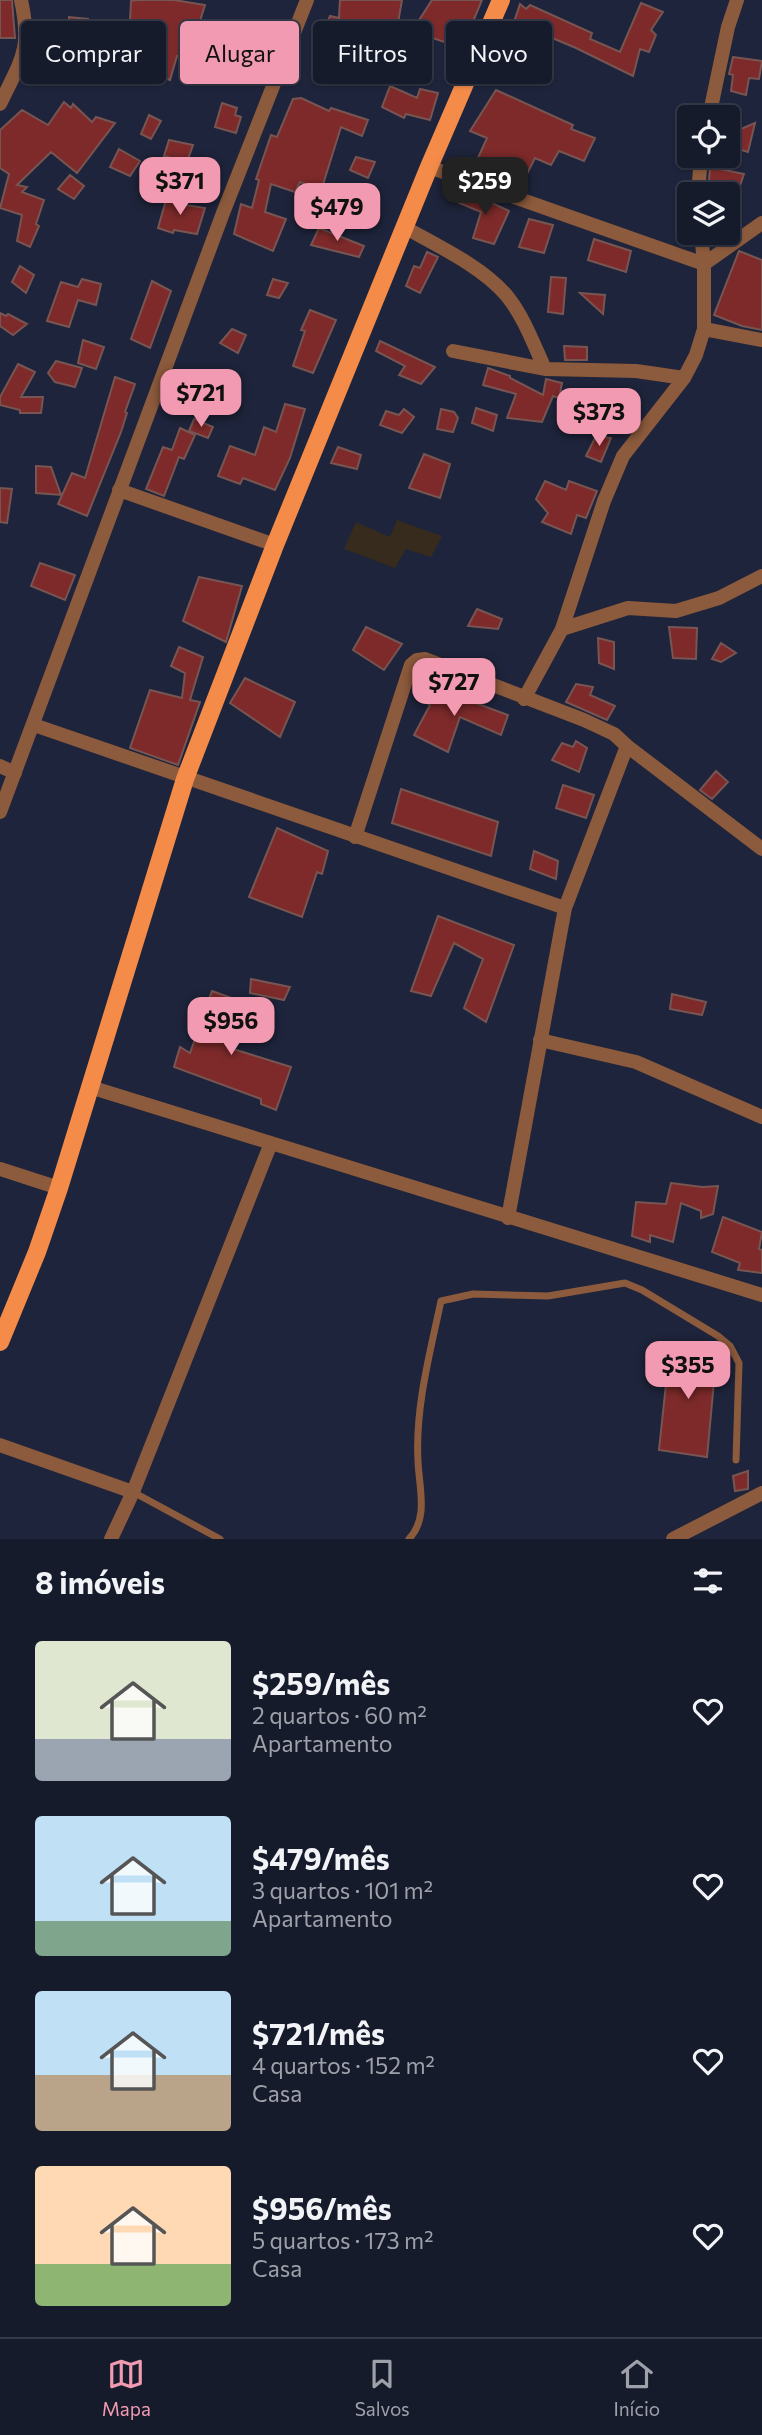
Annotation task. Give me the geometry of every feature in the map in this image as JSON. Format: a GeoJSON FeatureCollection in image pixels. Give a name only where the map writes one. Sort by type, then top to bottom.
{"type":"FeatureCollection","features":[{"type":"Feature","properties":{"kind":"main road"},"geometry":{"type":"LineString","coordinates":[[0,1342],[37,1252],[59,1188],[185,779],[275,545],[404,227],[501,0]]}},
{"type":"Feature","properties":{"kind":"street"},"geometry":{"type":"LineString","coordinates":[[0,104],[26,48],[27,29],[21,0]]}},
{"type":"Feature","properties":{"kind":"street"},"geometry":{"type":"LineString","coordinates":[[0,812],[119,490],[307,0]]}},
{"type":"Feature","properties":{"kind":"street"},"geometry":{"type":"LineString","coordinates":[[712,105],[728,27],[737,0]]}},
{"type":"Feature","properties":{"kind":"street"},"geometry":{"type":"LineString","coordinates":[[429,167],[704,264]]}},
{"type":"Feature","properties":{"kind":"street"},"geometry":{"type":"LineString","coordinates":[[704,264],[762,223]]}},
{"type":"Feature","properties":{"kind":"street"},"geometry":{"type":"LineString","coordinates":[[404,227],[468,263],[507,296],[545,369]]}},
{"type":"Feature","properties":{"kind":"street"},"geometry":{"type":"LineString","coordinates":[[524,699],[562,629],[604,501],[623,456],[684,378],[696,355],[704,329],[702,245]]}},
{"type":"Feature","properties":{"kind":"street"},"geometry":{"type":"LineString","coordinates":[[704,329],[762,340]]}},
{"type":"Feature","properties":{"kind":"street"},"geometry":{"type":"LineString","coordinates":[[453,351],[545,369],[620,370],[684,378]]}},
{"type":"Feature","properties":{"kind":"street"},"geometry":{"type":"LineString","coordinates":[[119,490],[275,545]]}},
{"type":"Feature","properties":{"kind":"street"},"geometry":{"type":"LineString","coordinates":[[562,629],[628,608],[676,611],[719,598],[762,576]]}},
{"type":"Feature","properties":{"kind":"street"},"geometry":{"type":"LineString","coordinates":[[355,837],[411,665],[417,660],[425,659],[614,734],[762,849]]}},
{"type":"Feature","properties":{"kind":"street"},"geometry":{"type":"LineString","coordinates":[[34,725],[565,908]]}},
{"type":"Feature","properties":{"kind":"street"},"geometry":{"type":"LineString","coordinates":[[509,1218],[565,908],[627,746]]}},
{"type":"Feature","properties":{"kind":"street"},"geometry":{"type":"LineString","coordinates":[[0,766],[15,773]]}},
{"type":"Feature","properties":{"kind":"street"},"geometry":{"type":"LineString","coordinates":[[540,1040],[636,1062],[762,1117]]}},
{"type":"Feature","properties":{"kind":"street"},"geometry":{"type":"LineString","coordinates":[[90,1087],[762,1295]]}},
{"type":"Feature","properties":{"kind":"street"},"geometry":{"type":"LineString","coordinates":[[111,1539],[133,1492],[271,1143]]}},
{"type":"Feature","properties":{"kind":"street"},"geometry":{"type":"LineString","coordinates":[[0,1169],[59,1188]]}},
{"type":"Feature","properties":{"kind":"street"},"geometry":{"type":"LineString","coordinates":[[0,1445],[133,1492]]}},
{"type":"Feature","properties":{"kind":"street"},"geometry":{"type":"LineString","coordinates":[[673,1539],[762,1493]]}},
{"type":"Feature","properties":{"kind":"lane"},"geometry":{"type":"LineString","coordinates":[[409,1539],[416,1532],[422,1516],[418,1458],[422,1396],[441,1301],[472,1294],[548,1296],[625,1283],[642,1290],[730,1346],[739,1363],[736,1460]]}},
{"type":"Feature","properties":{"kind":"lane"},"geometry":{"type":"LineString","coordinates":[[133,1492],[220,1539]]}},
{"type":"Feature","properties":{"kind":"shaded area"},"geometry":{"type":"Polygon","coordinates":[[[397,520],[442,536],[431,557],[406,549],[395,568],[344,549],[356,522],[390,537],[397,520]]]}},
{"type":"Feature","properties":{"kind":"building"},"geometry":{"type":"Polygon","coordinates":[[[0,0],[12,0],[15,38],[0,38],[0,0]]]}},
{"type":"Feature","properties":{"kind":"building"},"geometry":{"type":"Polygon","coordinates":[[[174,0],[205,5],[200,21],[180,21],[180,57],[177,56],[170,80],[166,78],[166,21],[109,21],[130,20],[131,1],[174,0]]]}},
{"type":"Feature","properties":{"kind":"building"},"geometry":{"type":"Polygon","coordinates":[[[340,0],[402,0],[398,21],[328,21],[330,16],[339,18],[340,0]]]}},
{"type":"Feature","properties":{"kind":"building"},"geometry":{"type":"Polygon","coordinates":[[[432,0],[482,0],[473,21],[446,21],[446,43],[432,38],[432,21],[418,21],[432,0]]]}},
{"type":"Feature","properties":{"kind":"building"},"geometry":{"type":"Polygon","coordinates":[[[641,3],[663,12],[651,30],[656,35],[649,52],[640,49],[633,76],[552,38],[552,21],[514,21],[520,4],[526,9],[530,5],[592,33],[590,39],[620,52],[641,3]]]}},
{"type":"Feature","properties":{"kind":"building"},"geometry":{"type":"Polygon","coordinates":[[[69,17],[88,19],[69,21],[69,17]]]}},
{"type":"Feature","properties":{"kind":"building"},"geometry":{"type":"Polygon","coordinates":[[[733,57],[762,61],[759,79],[749,78],[746,95],[731,91],[733,75],[729,74],[733,57]]]}},
{"type":"Feature","properties":{"kind":"building"},"geometry":{"type":"Polygon","coordinates":[[[390,86],[417,98],[420,89],[438,93],[430,120],[406,114],[404,118],[382,107],[390,86]]]}},
{"type":"Feature","properties":{"kind":"building"},"geometry":{"type":"Polygon","coordinates":[[[496,90],[573,125],[571,129],[595,138],[584,161],[559,151],[551,165],[535,158],[520,188],[473,169],[487,138],[470,131],[496,90]]]}},
{"type":"Feature","properties":{"kind":"building"},"geometry":{"type":"Polygon","coordinates":[[[301,98],[329,111],[331,108],[368,120],[362,136],[341,127],[321,191],[300,182],[295,192],[271,184],[265,212],[286,219],[273,251],[234,234],[241,204],[252,208],[259,180],[256,179],[271,135],[277,137],[293,99],[301,98]]]}},
{"type":"Feature","properties":{"kind":"building"},"geometry":{"type":"Polygon","coordinates":[[[64,102],[71,108],[73,104],[92,122],[96,117],[115,123],[77,173],[51,152],[17,185],[27,187],[22,192],[44,200],[36,224],[39,226],[30,247],[17,241],[22,215],[0,208],[9,174],[0,168],[0,130],[22,110],[48,125],[64,102]]]}},
{"type":"Feature","properties":{"kind":"building"},"geometry":{"type":"Polygon","coordinates":[[[222,103],[237,108],[235,115],[241,117],[236,133],[215,127],[222,103]]]}},
{"type":"Feature","properties":{"kind":"building"},"geometry":{"type":"Polygon","coordinates":[[[149,115],[161,121],[151,139],[141,134],[149,115]]]}},
{"type":"Feature","properties":{"kind":"building"},"geometry":{"type":"Polygon","coordinates":[[[755,123],[748,152],[740,150],[740,129],[755,123]]]}},
{"type":"Feature","properties":{"kind":"building"},"geometry":{"type":"Polygon","coordinates":[[[169,140],[193,145],[187,162],[164,156],[169,140]]]}},
{"type":"Feature","properties":{"kind":"building"},"geometry":{"type":"Polygon","coordinates":[[[119,149],[140,161],[130,176],[110,167],[119,149]]]}},
{"type":"Feature","properties":{"kind":"building"},"geometry":{"type":"Polygon","coordinates":[[[356,157],[375,162],[368,178],[350,170],[356,157]]]}},
{"type":"Feature","properties":{"kind":"building"},"geometry":{"type":"Polygon","coordinates":[[[710,168],[744,174],[740,185],[740,182],[709,182],[710,168]]]}},
{"type":"Feature","properties":{"kind":"building"},"geometry":{"type":"Polygon","coordinates":[[[70,175],[84,186],[74,199],[58,189],[70,175]]]}},
{"type":"Feature","properties":{"kind":"building"},"geometry":{"type":"Polygon","coordinates":[[[464,190],[509,211],[494,244],[473,238],[481,212],[457,202],[464,190]]]}},
{"type":"Feature","properties":{"kind":"building"},"geometry":{"type":"Polygon","coordinates":[[[168,193],[181,199],[179,204],[205,208],[197,234],[174,230],[173,233],[158,228],[168,193]]]}},
{"type":"Feature","properties":{"kind":"building"},"geometry":{"type":"Polygon","coordinates":[[[529,219],[553,225],[544,253],[519,247],[529,219]]]}},
{"type":"Feature","properties":{"kind":"building"},"geometry":{"type":"Polygon","coordinates":[[[319,228],[364,246],[359,257],[311,245],[319,228]]]}},
{"type":"Feature","properties":{"kind":"building"},"geometry":{"type":"Polygon","coordinates":[[[594,239],[631,251],[626,272],[588,260],[594,239]]]}},
{"type":"Feature","properties":{"kind":"building"},"geometry":{"type":"Polygon","coordinates":[[[739,251],[762,260],[762,330],[742,326],[714,315],[739,251]]]}},
{"type":"Feature","properties":{"kind":"building"},"geometry":{"type":"Polygon","coordinates":[[[427,252],[438,257],[420,293],[406,286],[414,266],[420,268],[427,252]]]}},
{"type":"Feature","properties":{"kind":"building"},"geometry":{"type":"Polygon","coordinates":[[[20,266],[34,275],[26,293],[12,282],[20,266]]]}},
{"type":"Feature","properties":{"kind":"building"},"geometry":{"type":"Polygon","coordinates":[[[551,277],[566,278],[563,314],[548,312],[551,277]]]}},
{"type":"Feature","properties":{"kind":"building"},"geometry":{"type":"Polygon","coordinates":[[[82,279],[101,284],[96,305],[78,300],[69,327],[47,321],[61,282],[78,287],[82,279]]]}},
{"type":"Feature","properties":{"kind":"building"},"geometry":{"type":"Polygon","coordinates":[[[273,279],[288,283],[279,298],[267,295],[273,279]]]}},
{"type":"Feature","properties":{"kind":"building"},"geometry":{"type":"Polygon","coordinates":[[[152,281],[171,291],[150,348],[131,339],[152,281]]]}},
{"type":"Feature","properties":{"kind":"building"},"geometry":{"type":"Polygon","coordinates":[[[580,293],[605,295],[603,314],[580,293]]]}},
{"type":"Feature","properties":{"kind":"building"},"geometry":{"type":"Polygon","coordinates":[[[310,310],[336,320],[313,373],[293,366],[305,331],[301,330],[310,310]]]}},
{"type":"Feature","properties":{"kind":"building"},"geometry":{"type":"Polygon","coordinates":[[[0,313],[27,324],[13,335],[0,326],[0,313]]]}},
{"type":"Feature","properties":{"kind":"building"},"geometry":{"type":"Polygon","coordinates":[[[232,329],[246,335],[238,353],[220,343],[232,329]]]}},
{"type":"Feature","properties":{"kind":"building"},"geometry":{"type":"Polygon","coordinates":[[[83,340],[104,347],[96,369],[78,363],[83,340]]]}},
{"type":"Feature","properties":{"kind":"building"},"geometry":{"type":"Polygon","coordinates":[[[380,341],[435,367],[421,384],[399,375],[405,366],[376,351],[380,341]]]}},
{"type":"Feature","properties":{"kind":"building"},"geometry":{"type":"Polygon","coordinates":[[[564,346],[587,347],[587,360],[565,360],[564,346]]]}},
{"type":"Feature","properties":{"kind":"building"},"geometry":{"type":"Polygon","coordinates":[[[56,361],[82,368],[75,387],[55,382],[48,373],[56,361]]]}},
{"type":"Feature","properties":{"kind":"building"},"geometry":{"type":"Polygon","coordinates":[[[18,364],[35,372],[21,397],[43,397],[41,413],[20,413],[20,410],[0,405],[0,397],[18,364]]]}},
{"type":"Feature","properties":{"kind":"building"},"geometry":{"type":"Polygon","coordinates":[[[488,368],[510,376],[543,395],[546,379],[562,383],[559,398],[553,396],[542,422],[507,418],[516,394],[483,385],[488,368]]]}},
{"type":"Feature","properties":{"kind":"building"},"geometry":{"type":"Polygon","coordinates":[[[115,377],[135,384],[121,432],[87,516],[58,504],[72,473],[85,478],[115,377]]]}},
{"type":"Feature","properties":{"kind":"building"},"geometry":{"type":"Polygon","coordinates":[[[285,404],[305,409],[290,458],[275,490],[243,478],[240,484],[218,476],[230,446],[255,455],[264,427],[276,432],[285,404]]]}},
{"type":"Feature","properties":{"kind":"building"},"geometry":{"type":"Polygon","coordinates":[[[476,408],[497,415],[493,431],[472,423],[476,408]]]}},
{"type":"Feature","properties":{"kind":"building"},"geometry":{"type":"Polygon","coordinates":[[[404,409],[414,417],[402,433],[380,425],[386,411],[399,415],[404,409]]]}},
{"type":"Feature","properties":{"kind":"building"},"geometry":{"type":"Polygon","coordinates":[[[441,409],[454,412],[458,418],[453,432],[437,429],[441,409]]]}},
{"type":"Feature","properties":{"kind":"building"},"geometry":{"type":"Polygon","coordinates":[[[194,419],[213,427],[208,438],[189,431],[194,419]]]}},
{"type":"Feature","properties":{"kind":"building"},"geometry":{"type":"Polygon","coordinates":[[[180,428],[195,435],[184,459],[179,457],[164,496],[146,489],[163,447],[172,450],[180,428]]]}},
{"type":"Feature","properties":{"kind":"building"},"geometry":{"type":"Polygon","coordinates":[[[596,436],[611,438],[601,462],[586,456],[596,436]]]}},
{"type":"Feature","properties":{"kind":"building"},"geometry":{"type":"Polygon","coordinates":[[[338,447],[361,455],[357,469],[331,463],[338,447]]]}},
{"type":"Feature","properties":{"kind":"building"},"geometry":{"type":"Polygon","coordinates":[[[424,454],[450,464],[440,498],[409,488],[424,454]]]}},
{"type":"Feature","properties":{"kind":"building"},"geometry":{"type":"Polygon","coordinates":[[[36,466],[51,467],[61,495],[36,493],[36,466]]]}},
{"type":"Feature","properties":{"kind":"building"},"geometry":{"type":"Polygon","coordinates":[[[545,481],[566,490],[569,481],[597,491],[586,518],[577,515],[571,534],[542,522],[548,513],[536,499],[545,481]]]}},
{"type":"Feature","properties":{"kind":"building"},"geometry":{"type":"Polygon","coordinates":[[[0,488],[12,489],[7,523],[0,522],[0,488]]]}},
{"type":"Feature","properties":{"kind":"building"},"geometry":{"type":"Polygon","coordinates":[[[40,563],[75,575],[65,600],[31,586],[40,563]]]}},
{"type":"Feature","properties":{"kind":"building"},"geometry":{"type":"Polygon","coordinates":[[[199,577],[242,586],[226,642],[183,621],[199,577]]]}},
{"type":"Feature","properties":{"kind":"building"},"geometry":{"type":"Polygon","coordinates":[[[477,609],[502,619],[498,629],[468,626],[477,609]]]}},
{"type":"Feature","properties":{"kind":"building"},"geometry":{"type":"Polygon","coordinates":[[[366,627],[402,644],[384,670],[353,650],[366,627]]]}},
{"type":"Feature","properties":{"kind":"building"},"geometry":{"type":"Polygon","coordinates":[[[669,627],[697,628],[696,659],[673,658],[669,627]]]}},
{"type":"Feature","properties":{"kind":"building"},"geometry":{"type":"Polygon","coordinates":[[[598,638],[614,642],[614,669],[599,663],[598,638]]]}},
{"type":"Feature","properties":{"kind":"building"},"geometry":{"type":"Polygon","coordinates":[[[721,643],[736,653],[721,662],[712,659],[721,643]]]}},
{"type":"Feature","properties":{"kind":"building"},"geometry":{"type":"Polygon","coordinates":[[[179,647],[203,657],[190,700],[200,702],[178,765],[130,748],[150,690],[182,698],[185,673],[171,666],[179,647]]]}},
{"type":"Feature","properties":{"kind":"building"},"geometry":{"type":"Polygon","coordinates":[[[245,678],[295,702],[280,737],[230,703],[245,678]]]}},
{"type":"Feature","properties":{"kind":"building"},"geometry":{"type":"Polygon","coordinates":[[[576,684],[593,687],[590,695],[615,706],[607,720],[566,702],[576,684]]]}},
{"type":"Feature","properties":{"kind":"building"},"geometry":{"type":"Polygon","coordinates":[[[427,685],[508,715],[501,735],[460,717],[448,752],[414,735],[430,705],[425,702],[427,685]]]}},
{"type":"Feature","properties":{"kind":"building"},"geometry":{"type":"Polygon","coordinates":[[[576,741],[587,748],[579,772],[552,760],[562,743],[573,747],[576,741]]]}},
{"type":"Feature","properties":{"kind":"building"},"geometry":{"type":"Polygon","coordinates":[[[716,771],[728,782],[712,799],[700,790],[716,771]]]}},
{"type":"Feature","properties":{"kind":"building"},"geometry":{"type":"Polygon","coordinates":[[[563,785],[594,795],[586,818],[556,808],[563,785]]]}},
{"type":"Feature","properties":{"kind":"building"},"geometry":{"type":"Polygon","coordinates":[[[401,789],[498,822],[491,856],[392,823],[401,789]]]}},
{"type":"Feature","properties":{"kind":"building"},"geometry":{"type":"Polygon","coordinates":[[[277,828],[328,851],[322,874],[317,872],[302,917],[249,897],[277,828]]]}},
{"type":"Feature","properties":{"kind":"building"},"geometry":{"type":"Polygon","coordinates":[[[534,851],[558,861],[556,879],[530,869],[534,851]]]}},
{"type":"Feature","properties":{"kind":"building"},"geometry":{"type":"Polygon","coordinates":[[[438,916],[514,945],[486,1022],[464,1008],[483,959],[454,943],[431,996],[411,991],[438,916]]]}},
{"type":"Feature","properties":{"kind":"building"},"geometry":{"type":"Polygon","coordinates":[[[251,979],[290,987],[284,1000],[250,993],[251,979]]]}},
{"type":"Feature","properties":{"kind":"building"},"geometry":{"type":"Polygon","coordinates":[[[212,991],[237,1000],[230,1048],[291,1067],[276,1110],[261,1104],[261,1099],[174,1067],[180,1047],[190,1053],[212,991]]]}},
{"type":"Feature","properties":{"kind":"building"},"geometry":{"type":"Polygon","coordinates":[[[672,994],[706,1002],[702,1015],[670,1009],[672,994]]]}},
{"type":"Feature","properties":{"kind":"building"},"geometry":{"type":"Polygon","coordinates":[[[671,1183],[718,1186],[713,1214],[701,1218],[701,1211],[681,1203],[673,1242],[650,1235],[650,1242],[632,1236],[636,1202],[666,1204],[671,1183]]]}},
{"type":"Feature","properties":{"kind":"building"},"geometry":{"type":"Polygon","coordinates":[[[723,1217],[762,1232],[759,1249],[762,1250],[762,1273],[738,1270],[740,1263],[712,1252],[723,1217]]]}},
{"type":"Feature","properties":{"kind":"building"},"geometry":{"type":"Polygon","coordinates":[[[670,1346],[717,1349],[707,1457],[659,1450],[670,1346]]]}},
{"type":"Feature","properties":{"kind":"building"},"geometry":{"type":"Polygon","coordinates":[[[748,1471],[748,1489],[735,1491],[733,1476],[748,1471]]]}}]}
